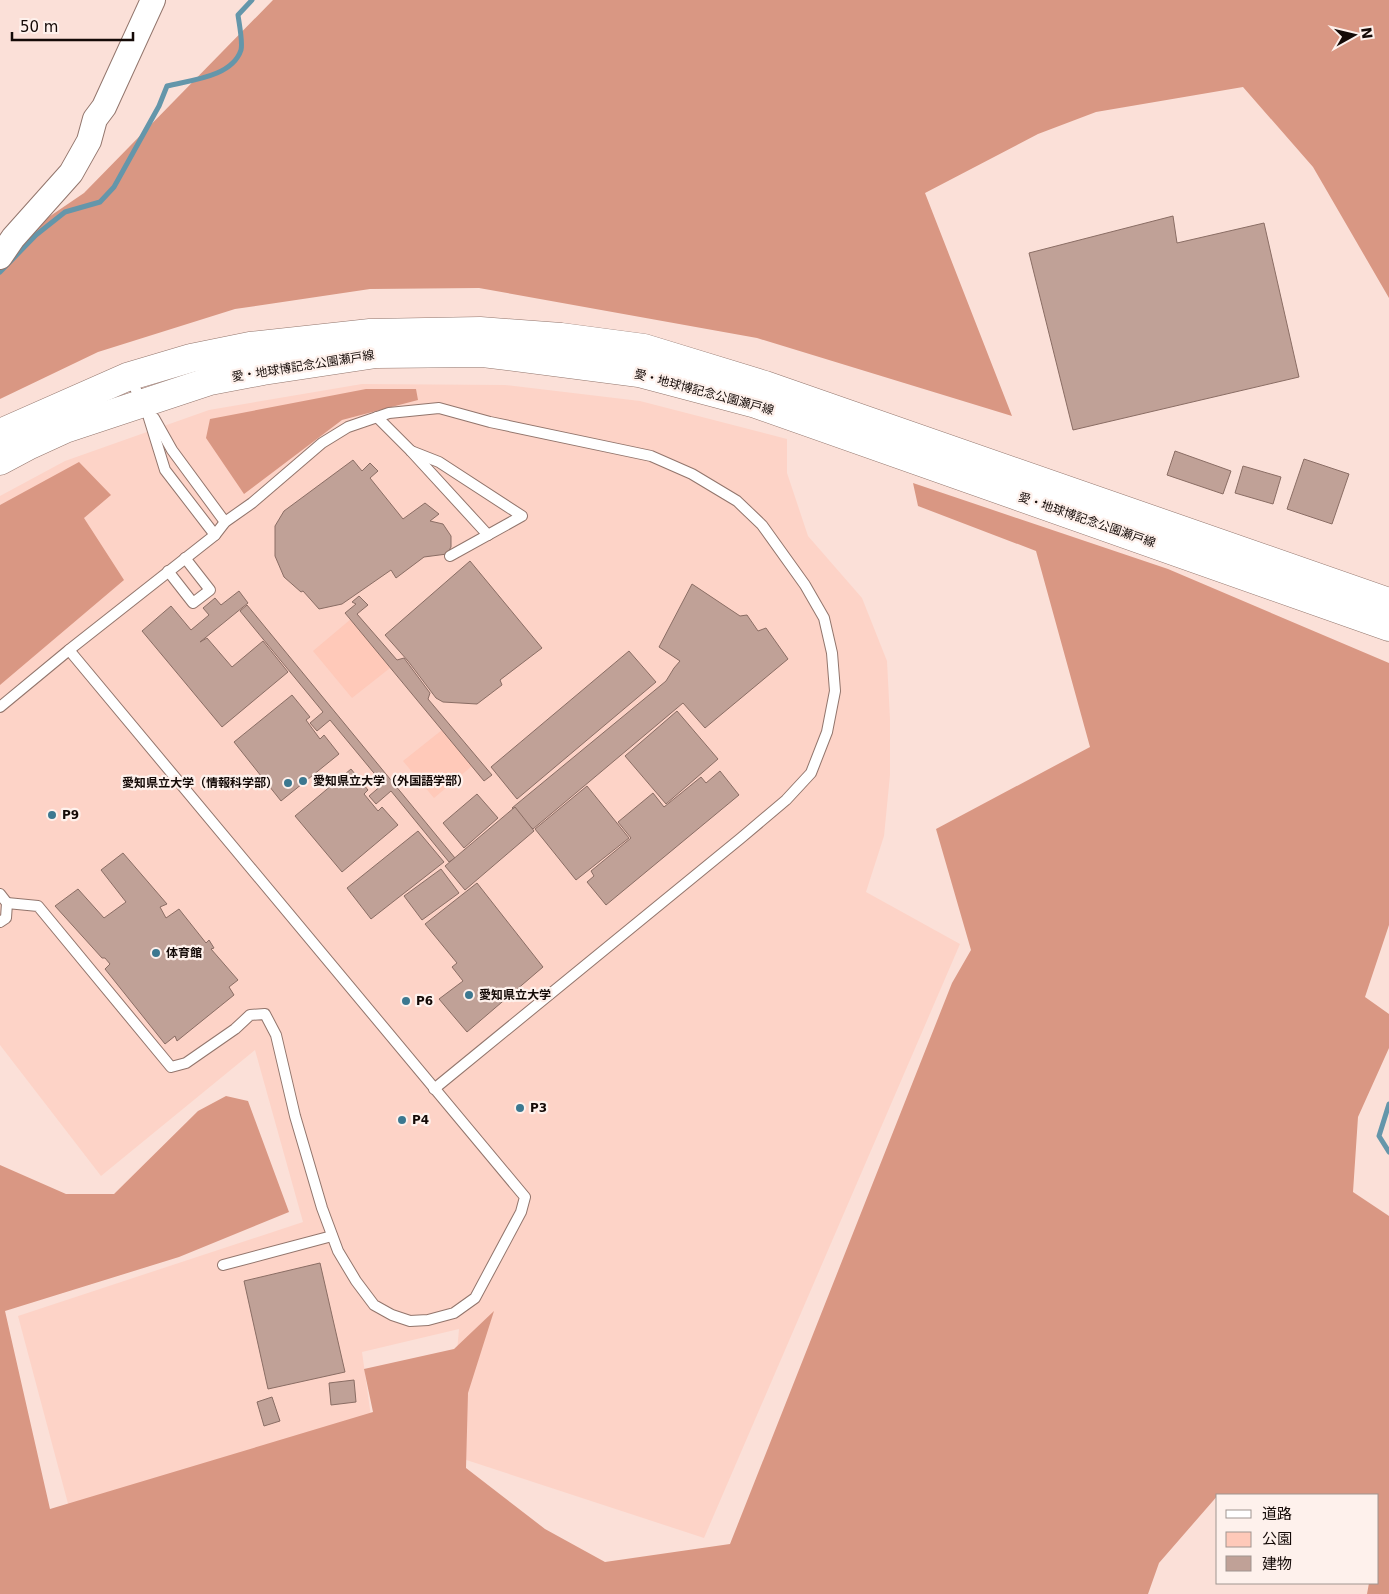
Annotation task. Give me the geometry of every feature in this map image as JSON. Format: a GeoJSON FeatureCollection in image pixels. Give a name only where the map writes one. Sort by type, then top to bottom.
{"type":"FeatureCollection","features":[{"type":"Feature","properties":{"kind":"main road","name":"愛・地球博記念公園瀬戸線"},"geometry":{"type":"LineString","coordinates":[[0,433],[59,405],[127,377],[191,358],[250,346],[370,333],[480,331],[561,337],[644,348],[774,388],[1389,602]]}},
{"type":"Feature","properties":{"kind":"main road","name":"愛・地球博記念公園瀬戸線"},"geometry":{"type":"LineString","coordinates":[[0,461],[65,429],[144,402],[219,380],[263,370],[376,354],[483,354],[639,373],[756,404],[1389,627]]}},
{"type":"Feature","properties":{"kind":"street"},"geometry":{"type":"LineString","coordinates":[[0,257],[13,238],[71,173],[89,141],[94,119],[104,107],[153,0]]}},
{"type":"Feature","properties":{"kind":"lane"},"geometry":{"type":"LineString","coordinates":[[127,377],[172,450],[225,522]]}},
{"type":"Feature","properties":{"kind":"lane"},"geometry":{"type":"LineString","coordinates":[[144,402],[165,470],[214,535]]}},
{"type":"Feature","properties":{"kind":"lane"},"geometry":{"type":"LineString","coordinates":[[0,707],[214,535],[225,522],[252,504],[322,444],[348,427],[389,413],[439,408],[490,422],[651,456],[692,474],[736,501],[762,525],[805,585],[824,618],[832,653],[835,691],[827,732],[811,773],[786,800],[741,838],[434,1089]]}},
{"type":"Feature","properties":{"kind":"lane"},"geometry":{"type":"LineString","coordinates":[[377,417],[488,535]]}},
{"type":"Feature","properties":{"kind":"lane"},"geometry":{"type":"LineString","coordinates":[[411,451],[439,462],[522,516],[450,556]]}},
{"type":"Feature","properties":{"kind":"lane"},"geometry":{"type":"LineString","coordinates":[[168,571],[193,603],[210,590],[185,558]]}},
{"type":"Feature","properties":{"kind":"lane"},"geometry":{"type":"LineString","coordinates":[[7,903],[38,906],[171,1067],[186,1063],[235,1029],[250,1014],[265,1014],[276,1035],[295,1116],[332,1236],[338,1251],[374,1305],[392,1315],[410,1321],[428,1320],[454,1313],[475,1298],[521,1212],[525,1198],[69,650]]}},
{"type":"Feature","properties":{"kind":"lane"},"geometry":{"type":"LineString","coordinates":[[0,894],[7,903],[6,918],[0,922]]}},
{"type":"Feature","properties":{"kind":"lane"},"geometry":{"type":"LineString","coordinates":[[223,1265],[332,1236]]}},
{"type":"Feature","properties":{"kind":"shaded area"},"geometry":{"type":"Polygon","coordinates":[[[273,0],[1389,0],[1389,298],[1313,167],[1243,87],[1096,112],[1038,134],[925,193],[1012,416],[757,338],[479,288],[370,289],[235,309],[98,352],[0,399],[0,261],[12,242],[84,193],[273,0]]]}},
{"type":"Feature","properties":{"kind":"shaded area","name":"愛知県立大学"},"geometry":{"type":"Polygon","coordinates":[[[362,384],[505,385],[640,401],[787,439],[787,473],[808,536],[862,598],[887,661],[890,775],[884,836],[866,892],[960,944],[704,1538],[448,1454],[459,1329],[362,1352],[372,1424],[71,1515],[18,1316],[303,1222],[255,1050],[101,1176],[0,1045],[0,496],[65,461],[209,410],[362,384]]]}},
{"type":"Feature","properties":{"kind":"shaded area"},"geometry":{"type":"Polygon","coordinates":[[[366,389],[416,389],[418,400],[342,420],[244,494],[206,438],[210,419],[366,389]]]}},
{"type":"Feature","properties":{"kind":"shaded area"},"geometry":{"type":"Polygon","coordinates":[[[79,462],[111,495],[84,518],[124,580],[0,685],[0,505],[79,462]]]}},
{"type":"Feature","properties":{"kind":"shaded area"},"geometry":{"type":"Polygon","coordinates":[[[913,483],[1168,569],[1389,663],[1389,925],[1365,997],[1389,1014],[1389,1048],[1358,1117],[1353,1192],[1389,1216],[1389,1594],[1367,1594],[1369,1584],[1379,1584],[1379,1494],[1216,1494],[1216,1497],[1159,1563],[1148,1594],[0,1594],[0,1165],[66,1194],[114,1194],[198,1111],[226,1096],[248,1101],[289,1212],[179,1257],[5,1311],[50,1509],[373,1412],[364,1369],[454,1349],[494,1311],[468,1393],[466,1468],[545,1529],[605,1562],[730,1544],[952,983],[971,950],[936,829],[1090,747],[1036,551],[918,506],[913,483]]]}},
{"type":"Feature","properties":{"kind":"green space"},"geometry":{"type":"Polygon","coordinates":[[[351,619],[390,668],[352,698],[313,651],[351,619]]]}},
{"type":"Feature","properties":{"kind":"green space"},"geometry":{"type":"Polygon","coordinates":[[[442,730],[472,766],[434,798],[403,761],[442,730]]]}},
{"type":"Feature","properties":{"kind":"building"},"geometry":{"type":"Polygon","coordinates":[[[1173,216],[1177,243],[1264,223],[1299,377],[1073,430],[1029,253],[1173,216]]]}},
{"type":"Feature","properties":{"kind":"building"},"geometry":{"type":"Polygon","coordinates":[[[1175,451],[1231,471],[1223,494],[1167,475],[1175,451]]]}},
{"type":"Feature","properties":{"kind":"building"},"geometry":{"type":"Polygon","coordinates":[[[1304,459],[1349,474],[1332,524],[1287,509],[1304,459]]]}},
{"type":"Feature","properties":{"kind":"building"},"geometry":{"type":"Polygon","coordinates":[[[353,460],[362,471],[370,463],[378,471],[370,478],[403,519],[425,503],[439,514],[430,521],[443,524],[451,536],[451,547],[447,554],[424,557],[396,578],[391,570],[342,604],[319,609],[303,591],[301,592],[284,577],[275,556],[275,526],[284,511],[353,460]]]}},
{"type":"Feature","properties":{"kind":"building"},"geometry":{"type":"Polygon","coordinates":[[[1243,466],[1281,477],[1273,504],[1235,493],[1243,466]]]}},
{"type":"Feature","properties":{"kind":"building"},"geometry":{"type":"Polygon","coordinates":[[[470,561],[542,648],[500,680],[502,685],[477,704],[443,702],[436,698],[408,661],[385,635],[470,561]]]}},
{"type":"Feature","properties":{"kind":"building"},"geometry":{"type":"Polygon","coordinates":[[[692,584],[740,616],[747,615],[758,631],[766,628],[788,659],[705,728],[683,703],[533,829],[512,808],[666,681],[680,661],[659,647],[692,584]]]}},
{"type":"Feature","properties":{"kind":"building"},"geometry":{"type":"Polygon","coordinates":[[[239,591],[248,603],[200,642],[207,638],[232,667],[263,641],[288,672],[222,727],[142,631],[171,606],[191,630],[209,615],[203,608],[215,598],[221,605],[239,591]]]}},
{"type":"Feature","properties":{"kind":"building"},"geometry":{"type":"Polygon","coordinates":[[[359,596],[368,605],[357,614],[397,660],[404,658],[430,693],[428,699],[492,775],[484,781],[345,613],[356,604],[352,602],[359,596]]]}},
{"type":"Feature","properties":{"kind":"building"},"geometry":{"type":"Polygon","coordinates":[[[247,605],[455,858],[449,862],[391,791],[376,804],[369,796],[383,784],[330,720],[317,731],[310,723],[323,712],[240,611],[247,605]]]}},
{"type":"Feature","properties":{"kind":"building"},"geometry":{"type":"Polygon","coordinates":[[[629,651],[656,682],[517,799],[491,767],[629,651]]]}},
{"type":"Feature","properties":{"kind":"building"},"geometry":{"type":"Polygon","coordinates":[[[292,695],[310,717],[306,720],[320,739],[324,735],[339,754],[281,801],[234,742],[292,695]]]}},
{"type":"Feature","properties":{"kind":"building"},"geometry":{"type":"Polygon","coordinates":[[[677,711],[718,759],[666,804],[625,756],[677,711]]]}},
{"type":"Feature","properties":{"kind":"building"},"geometry":{"type":"Polygon","coordinates":[[[351,769],[368,790],[364,794],[378,811],[382,807],[398,825],[342,872],[295,816],[351,769]]]}},
{"type":"Feature","properties":{"kind":"building"},"geometry":{"type":"Polygon","coordinates":[[[720,771],[739,795],[606,905],[587,882],[594,876],[591,871],[631,838],[618,822],[653,793],[664,807],[701,777],[706,783],[720,771]]]}},
{"type":"Feature","properties":{"kind":"building"},"geometry":{"type":"Polygon","coordinates":[[[587,786],[629,838],[576,880],[535,829],[587,786]]]}},
{"type":"Feature","properties":{"kind":"building"},"geometry":{"type":"Polygon","coordinates":[[[477,794],[498,818],[464,848],[443,823],[477,794]]]}},
{"type":"Feature","properties":{"kind":"building"},"geometry":{"type":"Polygon","coordinates":[[[515,807],[534,831],[465,890],[445,866],[515,807]]]}},
{"type":"Feature","properties":{"kind":"building"},"geometry":{"type":"Polygon","coordinates":[[[418,831],[444,862],[371,919],[347,888],[418,831]]]}},
{"type":"Feature","properties":{"kind":"building","name":"体育館"},"geometry":{"type":"Polygon","coordinates":[[[123,853],[167,904],[160,907],[166,918],[179,909],[206,943],[209,940],[214,948],[211,949],[238,980],[229,987],[234,995],[177,1041],[175,1036],[165,1044],[105,969],[110,964],[105,958],[102,958],[55,906],[78,889],[104,918],[126,902],[101,870],[123,853]]]}},
{"type":"Feature","properties":{"kind":"building"},"geometry":{"type":"Polygon","coordinates":[[[441,869],[459,893],[422,920],[404,896],[441,869]]]}},
{"type":"Feature","properties":{"kind":"building"},"geometry":{"type":"Polygon","coordinates":[[[477,883],[543,967],[467,1032],[439,999],[463,981],[452,967],[457,963],[425,924],[477,883]]]}},
{"type":"Feature","properties":{"kind":"building"},"geometry":{"type":"Polygon","coordinates":[[[320,1263],[345,1372],[268,1389],[244,1281],[320,1263]]]}},
{"type":"Feature","properties":{"kind":"building"},"geometry":{"type":"Polygon","coordinates":[[[354,1380],[356,1402],[331,1405],[329,1383],[354,1380]]]}},
{"type":"Feature","properties":{"kind":"building"},"geometry":{"type":"Polygon","coordinates":[[[272,1397],[280,1421],[264,1426],[257,1402],[272,1397]]]}},
{"type":"Feature","properties":{"kind":"waterway"},"geometry":{"type":"LineString","coordinates":[[0,272],[36,235],[65,212],[100,202],[114,187],[159,106],[167,86],[210,76],[220,72],[236,59],[241,50],[238,15],[252,0]]}},
{"type":"Feature","properties":{"kind":"waterway"},"geometry":{"type":"LineString","coordinates":[[1389,1104],[1379,1136],[1389,1152]]}},
{"type":"Feature","properties":{"kind":"place","name":"愛知県立大学（外国語学部）"},"geometry":{"type":"Point","coordinates":[303,781]}},
{"type":"Feature","properties":{"kind":"place","name":"愛知県立大学（情報科学部）"},"geometry":{"type":"Point","coordinates":[288,783]}},
{"type":"Feature","properties":{"kind":"place","name":"P9"},"geometry":{"type":"Point","coordinates":[52,815]}},
{"type":"Feature","properties":{"kind":"place","name":"体育館"},"geometry":{"type":"Point","coordinates":[156,953]}},
{"type":"Feature","properties":{"kind":"place","name":"愛知県立大学"},"geometry":{"type":"Point","coordinates":[469,995]}},
{"type":"Feature","properties":{"kind":"place","name":"P6"},"geometry":{"type":"Point","coordinates":[406,1001]}},
{"type":"Feature","properties":{"kind":"place","name":"P3"},"geometry":{"type":"Point","coordinates":[520,1108]}},
{"type":"Feature","properties":{"kind":"place","name":"P4"},"geometry":{"type":"Point","coordinates":[402,1120]}}]}
